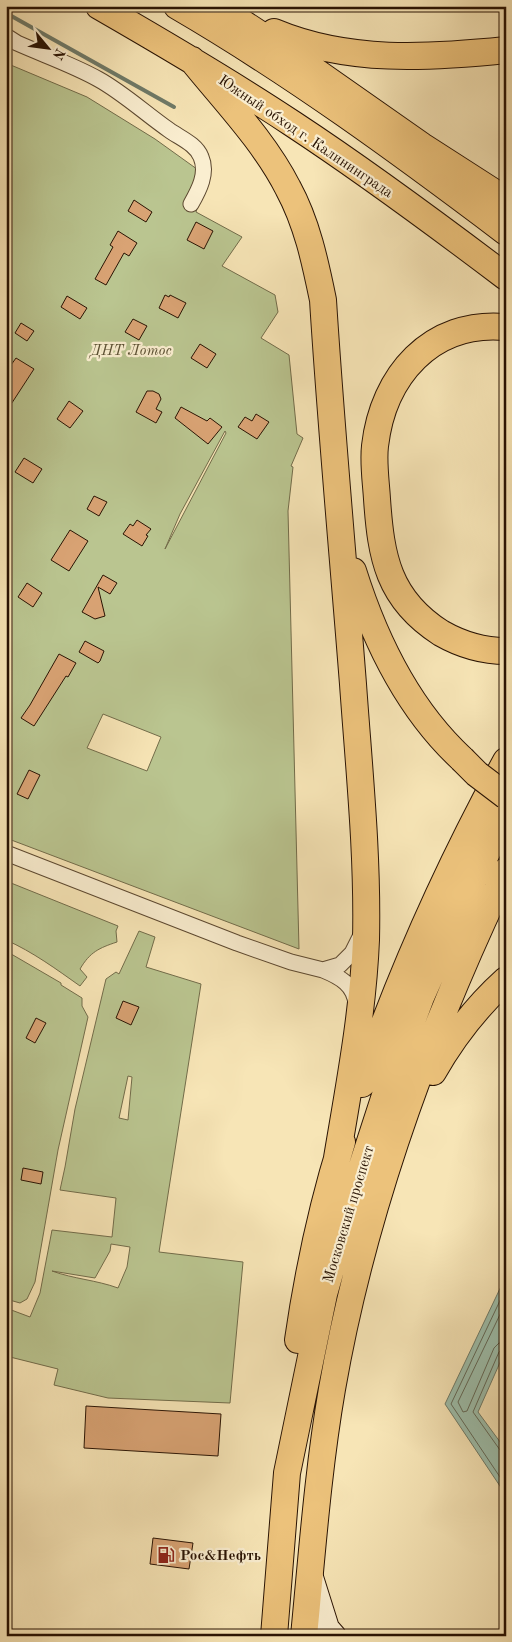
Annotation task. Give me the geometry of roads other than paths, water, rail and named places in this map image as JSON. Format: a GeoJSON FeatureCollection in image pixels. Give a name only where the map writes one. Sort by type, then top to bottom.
{"type":"FeatureCollection","features":[{"type":"Feature","properties":{"kind":"highway","name":"Южный обход г. Калининграда"},"geometry":{"type":"LineString","coordinates":[[99,6],[192,60],[293,124],[368,175],[506,277]]}},
{"type":"Feature","properties":{"kind":"highway"},"geometry":{"type":"LineString","coordinates":[[177,6],[315,94],[423,170],[506,232]]}},
{"type":"Feature","properties":{"kind":"highway"},"geometry":{"type":"LineString","coordinates":[[220,8],[277,33],[304,42],[354,53],[409,57],[506,50]]}},
{"type":"Feature","properties":{"kind":"highway"},"geometry":{"type":"LineString","coordinates":[[220,8],[305,64],[422,146],[506,200]]}},
{"type":"Feature","properties":{"kind":"highway"},"geometry":{"type":"LineString","coordinates":[[192,60],[264,149],[288,188],[304,224],[315,261],[323,300],[358,760],[366,919],[364,980],[337,1158]]}},
{"type":"Feature","properties":{"kind":"highway"},"geometry":{"type":"LineString","coordinates":[[506,327],[478,327],[459,332],[441,339],[413,359],[403,370],[389,397],[379,422],[375,447],[379,525],[388,570],[396,588],[419,617],[446,636],[476,648],[506,650]]}},
{"type":"Feature","properties":{"kind":"highway"},"geometry":{"type":"LineString","coordinates":[[341,533],[373,628],[389,662],[408,695],[433,728],[462,759],[477,774],[506,796]]}},
{"type":"Feature","properties":{"kind":"highway"},"geometry":{"type":"LineString","coordinates":[[287,1473],[288,1429],[306,1281],[323,1206],[337,1158],[366,1070],[411,956],[453,864],[506,761]]}},
{"type":"Feature","properties":{"kind":"highway","name":"Московский проспект"},"geometry":{"type":"LineString","coordinates":[[274,1636],[287,1473],[324,1294],[374,1127],[421,997],[474,878],[506,815]]}},
{"type":"Feature","properties":{"kind":"highway","name":"Московский проспект"},"geometry":{"type":"LineString","coordinates":[[304,1636],[325,1433],[332,1389],[363,1251],[392,1153],[424,1061],[460,972],[506,871]]}},
{"type":"Feature","properties":{"kind":"highway"},"geometry":{"type":"LineString","coordinates":[[392,1153],[416,1104],[450,1043],[469,1017],[506,980]]}},
{"type":"Feature","properties":{"kind":"main road"},"geometry":{"type":"LineString","coordinates":[[310,1573],[328,1628],[335,1636]]}},
{"type":"Feature","properties":{"kind":"street"},"geometry":{"type":"LineString","coordinates":[[6,36],[17,43],[98,79],[187,141],[201,156],[204,173],[191,204]]}},
{"type":"Feature","properties":{"kind":"street"},"geometry":{"type":"LineString","coordinates":[[6,853],[237,943],[340,977],[351,987],[356,1000],[358,1029]]}},
{"type":"Feature","properties":{"kind":"street"},"geometry":{"type":"LineString","coordinates":[[323,970],[340,964],[352,953],[360,940],[366,919]]}},
{"type":"Feature","properties":{"kind":"water"},"geometry":{"type":"Polygon","coordinates":[[[506,1276],[506,1349],[478,1412],[506,1450],[506,1495],[445,1404],[506,1276]]]}},
{"type":"Feature","properties":{"kind":"waterway"},"geometry":{"type":"LineString","coordinates":[[6,13],[174,107]]}},
{"type":"Feature","properties":{"kind":"place","name":"Рос&Нефть"},"geometry":{"type":"Point","coordinates":[166,1555]}},
{"type":"Feature","properties":{"kind":"park label","name":"ДНТ Лотос"},"geometry":{"type":"Point","coordinates":[131,350]}}]}
